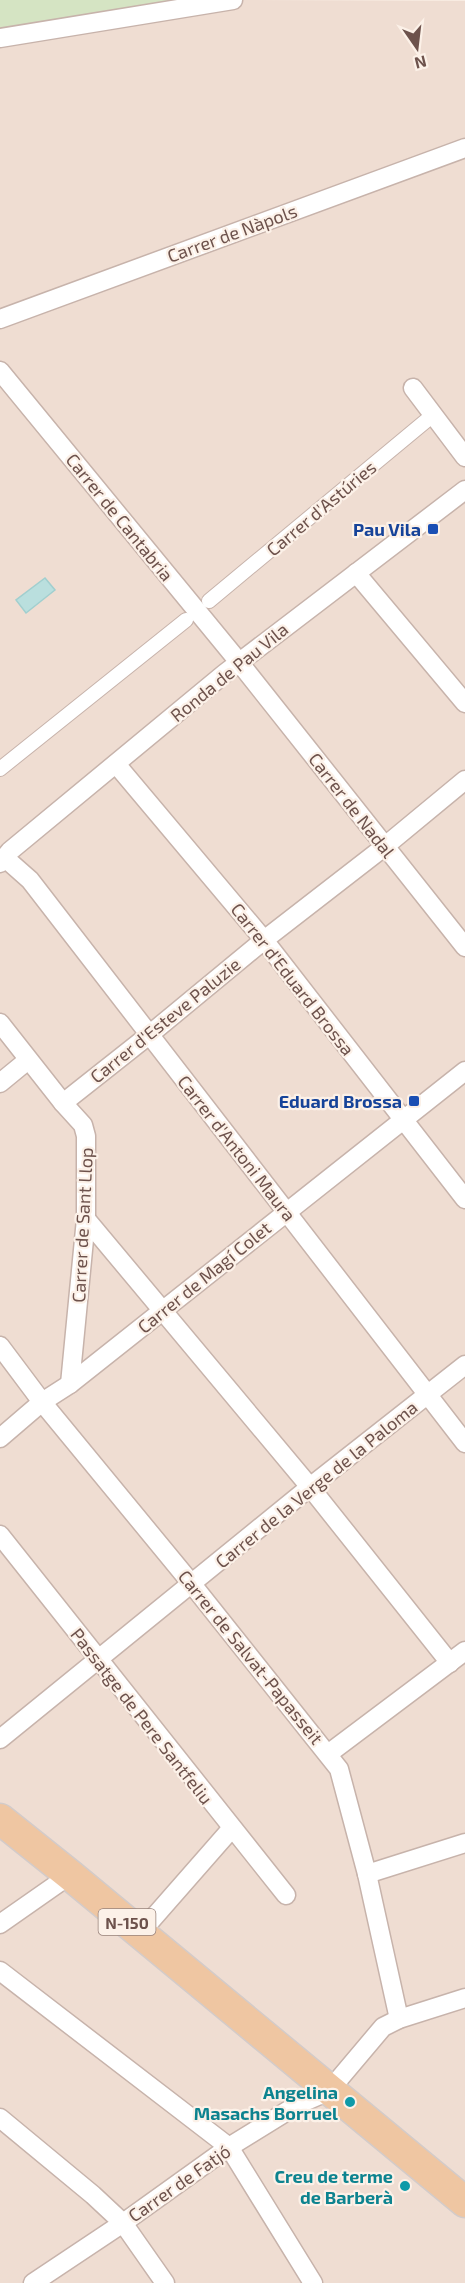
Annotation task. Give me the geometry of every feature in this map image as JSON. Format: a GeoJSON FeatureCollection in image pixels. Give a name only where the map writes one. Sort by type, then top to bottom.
{"type":"FeatureCollection","features":[{"type":"Feature","properties":{"kind":"main road","name":"N-150"},"geometry":{"type":"LineString","coordinates":[[0,1819],[465,2202]]}},
{"type":"Feature","properties":{"kind":"street"},"geometry":{"type":"LineString","coordinates":[[0,38],[232,0]]}},
{"type":"Feature","properties":{"kind":"street","name":"Carrer de Nàpols"},"geometry":{"type":"LineString","coordinates":[[0,319],[465,148]]}},
{"type":"Feature","properties":{"kind":"street","name":"Carrer de Cantabria"},"geometry":{"type":"LineString","coordinates":[[0,371],[239,662]]}},
{"type":"Feature","properties":{"kind":"street"},"geometry":{"type":"LineString","coordinates":[[412,388],[465,457]]}},
{"type":"Feature","properties":{"kind":"street","name":"Carrer d'Astúries"},"geometry":{"type":"LineString","coordinates":[[209,601],[433,414]]}},
{"type":"Feature","properties":{"kind":"street","name":"Ronda de Pau Vila"},"geometry":{"type":"LineString","coordinates":[[4,854],[239,662],[465,490]]}},
{"type":"Feature","properties":{"kind":"street"},"geometry":{"type":"LineString","coordinates":[[356,573],[465,703]]}},
{"type":"Feature","properties":{"kind":"street"},"geometry":{"type":"LineString","coordinates":[[0,769],[186,620]]}},
{"type":"Feature","properties":{"kind":"street","name":"Carrer de Nadal"},"geometry":{"type":"LineString","coordinates":[[239,662],[465,947]]}},
{"type":"Feature","properties":{"kind":"street","name":"Carrer d'Eduard Brossa"},"geometry":{"type":"LineString","coordinates":[[116,764],[264,939],[465,1199]]}},
{"type":"Feature","properties":{"kind":"street","name":"Carrer d'Esteve Paluzie"},"geometry":{"type":"LineString","coordinates":[[63,1102],[465,780]]}},
{"type":"Feature","properties":{"kind":"street","name":"Carrer d'Antoni Maura"},"geometry":{"type":"LineString","coordinates":[[4,854],[30,880],[465,1443]]}},
{"type":"Feature","properties":{"kind":"street","name":"Carrer de Sant Llop"},"geometry":{"type":"LineString","coordinates":[[0,1023],[83,1125],[86,1136],[86,1219],[70,1384]]}},
{"type":"Feature","properties":{"kind":"street"},"geometry":{"type":"LineString","coordinates":[[0,1083],[28,1060]]}},
{"type":"Feature","properties":{"kind":"street","name":"Carrer de Magí Colet"},"geometry":{"type":"LineString","coordinates":[[0,1438],[42,1402],[70,1384],[465,1071]]}},
{"type":"Feature","properties":{"kind":"street"},"geometry":{"type":"LineString","coordinates":[[86,1219],[310,1487],[450,1663]]}},
{"type":"Feature","properties":{"kind":"street","name":"Carrer de Salvat-Papasseit"},"geometry":{"type":"LineString","coordinates":[[0,1346],[42,1402],[339,1768],[367,1874],[399,2019]]}},
{"type":"Feature","properties":{"kind":"street","name":"Carrer de la Verge de la Paloma"},"geometry":{"type":"LineString","coordinates":[[0,1739],[310,1487],[465,1365]]}},
{"type":"Feature","properties":{"kind":"street","name":"Passatge de Pere Santfeliu"},"geometry":{"type":"LineString","coordinates":[[0,1535],[286,1895]]}},
{"type":"Feature","properties":{"kind":"street"},"geometry":{"type":"LineString","coordinates":[[328,1754],[465,1651]]}},
{"type":"Feature","properties":{"kind":"street"},"geometry":{"type":"LineString","coordinates":[[140,1933],[232,1828]]}},
{"type":"Feature","properties":{"kind":"street"},"geometry":{"type":"LineString","coordinates":[[367,1874],[465,1843]]}},
{"type":"Feature","properties":{"kind":"street"},"geometry":{"type":"LineString","coordinates":[[0,1924],[70,1875]]}},
{"type":"Feature","properties":{"kind":"street"},"geometry":{"type":"LineString","coordinates":[[0,1971],[229,2147],[313,2283]]}},
{"type":"Feature","properties":{"kind":"street"},"geometry":{"type":"LineString","coordinates":[[330,2091],[383,2027],[399,2019],[465,1998]]}},
{"type":"Feature","properties":{"kind":"street","name":"Carrer de Fatjó"},"geometry":{"type":"LineString","coordinates":[[33,2283],[123,2223],[229,2147],[297,2105],[330,2091]]}},
{"type":"Feature","properties":{"kind":"street"},"geometry":{"type":"LineString","coordinates":[[0,2118],[93,2195],[123,2223],[165,2283]]}},
{"type":"Feature","properties":{"kind":"shaded area"},"geometry":{"type":"Polygon","coordinates":[[[233,0],[465,1],[465,2283],[0,2283],[0,38],[233,0]]]}},
{"type":"Feature","properties":{"kind":"green space"},"geometry":{"type":"Polygon","coordinates":[[[0,0],[233,0],[0,38],[0,0]]]}},
{"type":"Feature","properties":{"kind":"water"},"geometry":{"type":"Polygon","coordinates":[[[45,578],[55,590],[26,613],[16,600],[45,578]]]}},
{"type":"Feature","properties":{"kind":"place","name":"Pau Vila"},"geometry":{"type":"Point","coordinates":[433,529]}},
{"type":"Feature","properties":{"kind":"place","name":"Eduard Brossa"},"geometry":{"type":"Point","coordinates":[414,1101]}},
{"type":"Feature","properties":{"kind":"place","name":"Angelina Masachs Borruel"},"geometry":{"type":"Point","coordinates":[350,2102]}},
{"type":"Feature","properties":{"kind":"place","name":"Creu de terme de Barberà"},"geometry":{"type":"Point","coordinates":[405,2186]}}]}
